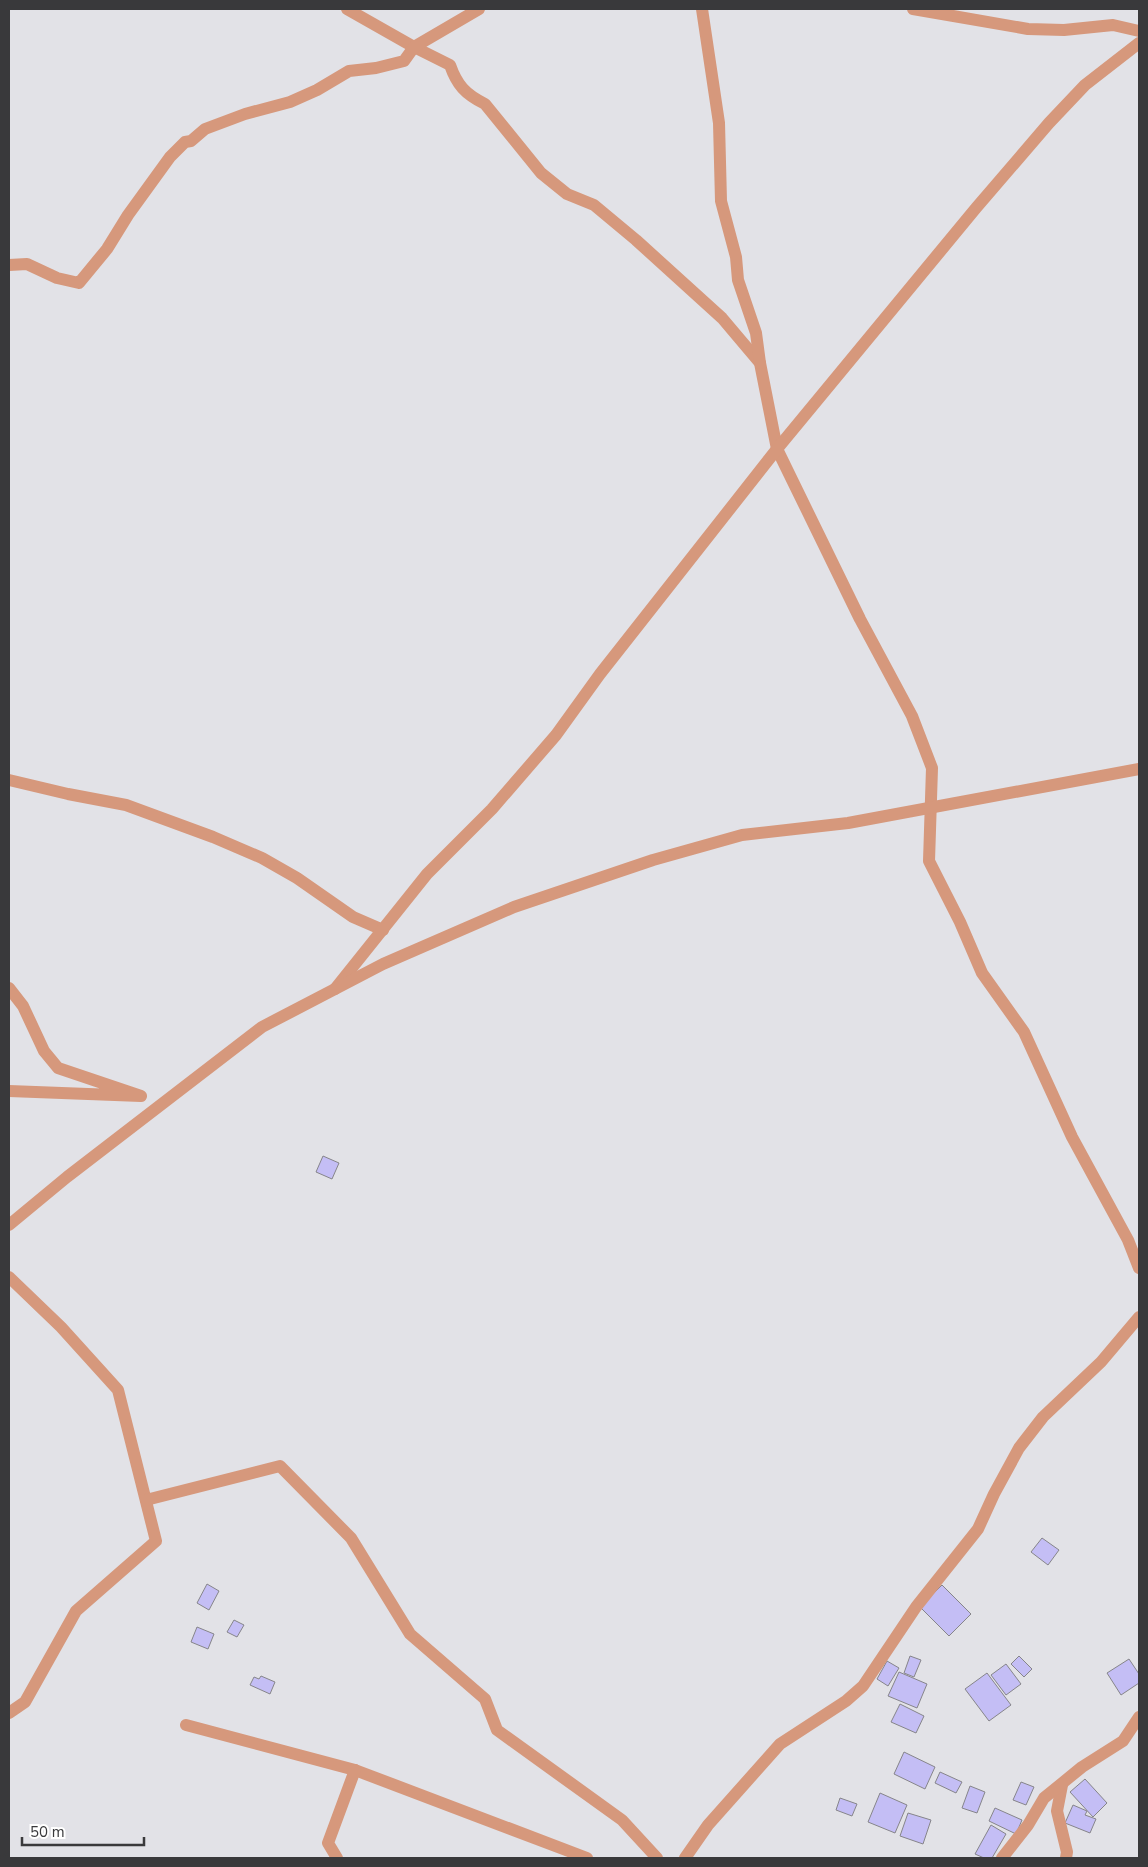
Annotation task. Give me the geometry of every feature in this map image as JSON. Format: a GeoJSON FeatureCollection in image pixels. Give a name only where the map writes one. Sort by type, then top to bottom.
{"type":"FeatureCollection","features":[{"type":"Feature","properties":{"kind":"street"},"geometry":{"type":"LineString","coordinates":[[347,9],[414,47],[450,64],[456,82],[474,98],[485,104],[541,173],[568,194],[594,205],[636,240],[722,318],[760,362]]}},
{"type":"Feature","properties":{"kind":"street"},"geometry":{"type":"LineString","coordinates":[[9,265],[27,264],[57,278],[79,283],[107,249],[128,215],[170,157],[185,142],[191,141],[205,129],[246,114],[290,102],[317,90],[349,71],[376,68],[404,61],[414,47],[480,9]]}},
{"type":"Feature","properties":{"kind":"street"},"geometry":{"type":"LineString","coordinates":[[702,9],[719,123],[721,201],[736,257],[738,280],[756,333],[777,449],[860,619],[912,716],[932,768],[929,861],[960,922],[982,973],[1024,1032],[1072,1137],[1128,1240],[1139,1268]]}},
{"type":"Feature","properties":{"kind":"street"},"geometry":{"type":"LineString","coordinates":[[913,9],[1028,29],[1064,30],[1113,25],[1139,30]]}},
{"type":"Feature","properties":{"kind":"street"},"geometry":{"type":"LineString","coordinates":[[335,989],[427,874],[492,809],[556,735],[600,674],[777,449],[976,208],[1049,123],[1085,86],[1139,44]]}},
{"type":"Feature","properties":{"kind":"street"},"geometry":{"type":"LineString","coordinates":[[9,1225],[67,1177],[262,1027],[383,964],[514,907],[653,860],[742,835],[848,823],[1139,769]]}},
{"type":"Feature","properties":{"kind":"street"},"geometry":{"type":"LineString","coordinates":[[9,780],[126,805],[213,837],[262,858],[296,878],[354,917],[383,930]]}},
{"type":"Feature","properties":{"kind":"street"},"geometry":{"type":"LineString","coordinates":[[9,988],[22,1006],[44,1051],[58,1068],[141,1096]]}},
{"type":"Feature","properties":{"kind":"street"},"geometry":{"type":"LineString","coordinates":[[9,1090],[168,1099]]}},
{"type":"Feature","properties":{"kind":"street"},"geometry":{"type":"LineString","coordinates":[[9,1277],[61,1327],[118,1390],[156,1541],[76,1611],[25,1702],[9,1713]]}},
{"type":"Feature","properties":{"kind":"street"},"geometry":{"type":"LineString","coordinates":[[685,1858],[708,1826],[780,1744],[846,1701],[863,1686],[916,1607],[978,1529],[994,1494],[1019,1448],[1043,1417],[1101,1362],[1139,1317]]}},
{"type":"Feature","properties":{"kind":"street"},"geometry":{"type":"LineString","coordinates":[[146,1500],[280,1466],[351,1538],[410,1634],[485,1699],[497,1730],[622,1820],[657,1858]]}},
{"type":"Feature","properties":{"kind":"street"},"geometry":{"type":"LineString","coordinates":[[1002,1858],[1028,1825],[1044,1798],[1082,1767],[1124,1740],[1139,1717]]}},
{"type":"Feature","properties":{"kind":"street"},"geometry":{"type":"LineString","coordinates":[[186,1725],[355,1770],[587,1858]]}},
{"type":"Feature","properties":{"kind":"street"},"geometry":{"type":"LineString","coordinates":[[337,1858],[328,1843],[355,1770]]}},
{"type":"Feature","properties":{"kind":"street"},"geometry":{"type":"LineString","coordinates":[[1062,1785],[1057,1811],[1067,1852],[1066,1858]]}},
{"type":"Feature","properties":{"kind":"building"},"geometry":{"type":"Polygon","coordinates":[[[323,1156],[339,1163],[332,1179],[316,1172],[323,1156]]]}},
{"type":"Feature","properties":{"kind":"building"},"geometry":{"type":"Polygon","coordinates":[[[1042,1538],[1059,1550],[1048,1565],[1031,1552],[1042,1538]]]}},
{"type":"Feature","properties":{"kind":"building"},"geometry":{"type":"Polygon","coordinates":[[[207,1584],[219,1591],[209,1610],[197,1603],[207,1584]]]}},
{"type":"Feature","properties":{"kind":"building"},"geometry":{"type":"Polygon","coordinates":[[[942,1585],[971,1614],[949,1636],[920,1607],[942,1585]]]}},
{"type":"Feature","properties":{"kind":"building"},"geometry":{"type":"Polygon","coordinates":[[[234,1620],[244,1625],[237,1637],[227,1632],[234,1620]]]}},
{"type":"Feature","properties":{"kind":"building"},"geometry":{"type":"Polygon","coordinates":[[[197,1627],[214,1634],[208,1649],[191,1642],[197,1627]]]}},
{"type":"Feature","properties":{"kind":"building"},"geometry":{"type":"Polygon","coordinates":[[[910,1656],[921,1660],[914,1677],[904,1673],[910,1656]]]}},
{"type":"Feature","properties":{"kind":"building"},"geometry":{"type":"Polygon","coordinates":[[[1019,1656],[1032,1669],[1024,1677],[1011,1664],[1019,1656]]]}},
{"type":"Feature","properties":{"kind":"building"},"geometry":{"type":"Polygon","coordinates":[[[1129,1659],[1139,1674],[1139,1683],[1121,1695],[1107,1673],[1129,1659]]]}},
{"type":"Feature","properties":{"kind":"building"},"geometry":{"type":"Polygon","coordinates":[[[887,1661],[899,1668],[888,1686],[877,1679],[887,1661]]]}},
{"type":"Feature","properties":{"kind":"building"},"geometry":{"type":"Polygon","coordinates":[[[1006,1664],[1021,1684],[1006,1695],[991,1675],[1006,1664]]]}},
{"type":"Feature","properties":{"kind":"building"},"geometry":{"type":"Polygon","coordinates":[[[899,1672],[927,1684],[917,1708],[888,1696],[899,1672]]]}},
{"type":"Feature","properties":{"kind":"building"},"geometry":{"type":"Polygon","coordinates":[[[987,1673],[1011,1705],[989,1721],[965,1689],[987,1673]]]}},
{"type":"Feature","properties":{"kind":"building"},"geometry":{"type":"Polygon","coordinates":[[[261,1676],[275,1682],[270,1694],[250,1685],[254,1677],[259,1679],[261,1676]]]}},
{"type":"Feature","properties":{"kind":"building"},"geometry":{"type":"Polygon","coordinates":[[[900,1704],[924,1716],[916,1733],[891,1722],[900,1704]]]}},
{"type":"Feature","properties":{"kind":"building"},"geometry":{"type":"Polygon","coordinates":[[[904,1752],[935,1767],[925,1789],[894,1774],[904,1752]]]}},
{"type":"Feature","properties":{"kind":"building"},"geometry":{"type":"Polygon","coordinates":[[[940,1772],[962,1782],[956,1793],[935,1783],[940,1772]]]}},
{"type":"Feature","properties":{"kind":"building"},"geometry":{"type":"Polygon","coordinates":[[[1085,1779],[1107,1803],[1093,1817],[1070,1792],[1085,1779]]]}},
{"type":"Feature","properties":{"kind":"building"},"geometry":{"type":"Polygon","coordinates":[[[1021,1782],[1034,1787],[1026,1805],[1013,1800],[1021,1782]]]}},
{"type":"Feature","properties":{"kind":"building"},"geometry":{"type":"Polygon","coordinates":[[[970,1786],[985,1792],[977,1813],[962,1808],[970,1786]]]}},
{"type":"Feature","properties":{"kind":"building"},"geometry":{"type":"Polygon","coordinates":[[[880,1793],[907,1805],[895,1833],[868,1822],[880,1793]]]}},
{"type":"Feature","properties":{"kind":"building"},"geometry":{"type":"Polygon","coordinates":[[[840,1798],[857,1804],[852,1816],[836,1810],[840,1798]]]}},
{"type":"Feature","properties":{"kind":"building"},"geometry":{"type":"Polygon","coordinates":[[[1073,1805],[1087,1811],[1085,1815],[1096,1819],[1090,1833],[1065,1823],[1073,1805]]]}},
{"type":"Feature","properties":{"kind":"building"},"geometry":{"type":"Polygon","coordinates":[[[995,1808],[1022,1820],[1016,1834],[989,1821],[995,1808]]]}},
{"type":"Feature","properties":{"kind":"building"},"geometry":{"type":"Polygon","coordinates":[[[908,1813],[931,1820],[923,1844],[900,1836],[908,1813]]]}},
{"type":"Feature","properties":{"kind":"building"},"geometry":{"type":"Polygon","coordinates":[[[991,1825],[1006,1834],[992,1858],[984,1858],[975,1854],[991,1825]]]}}]}
